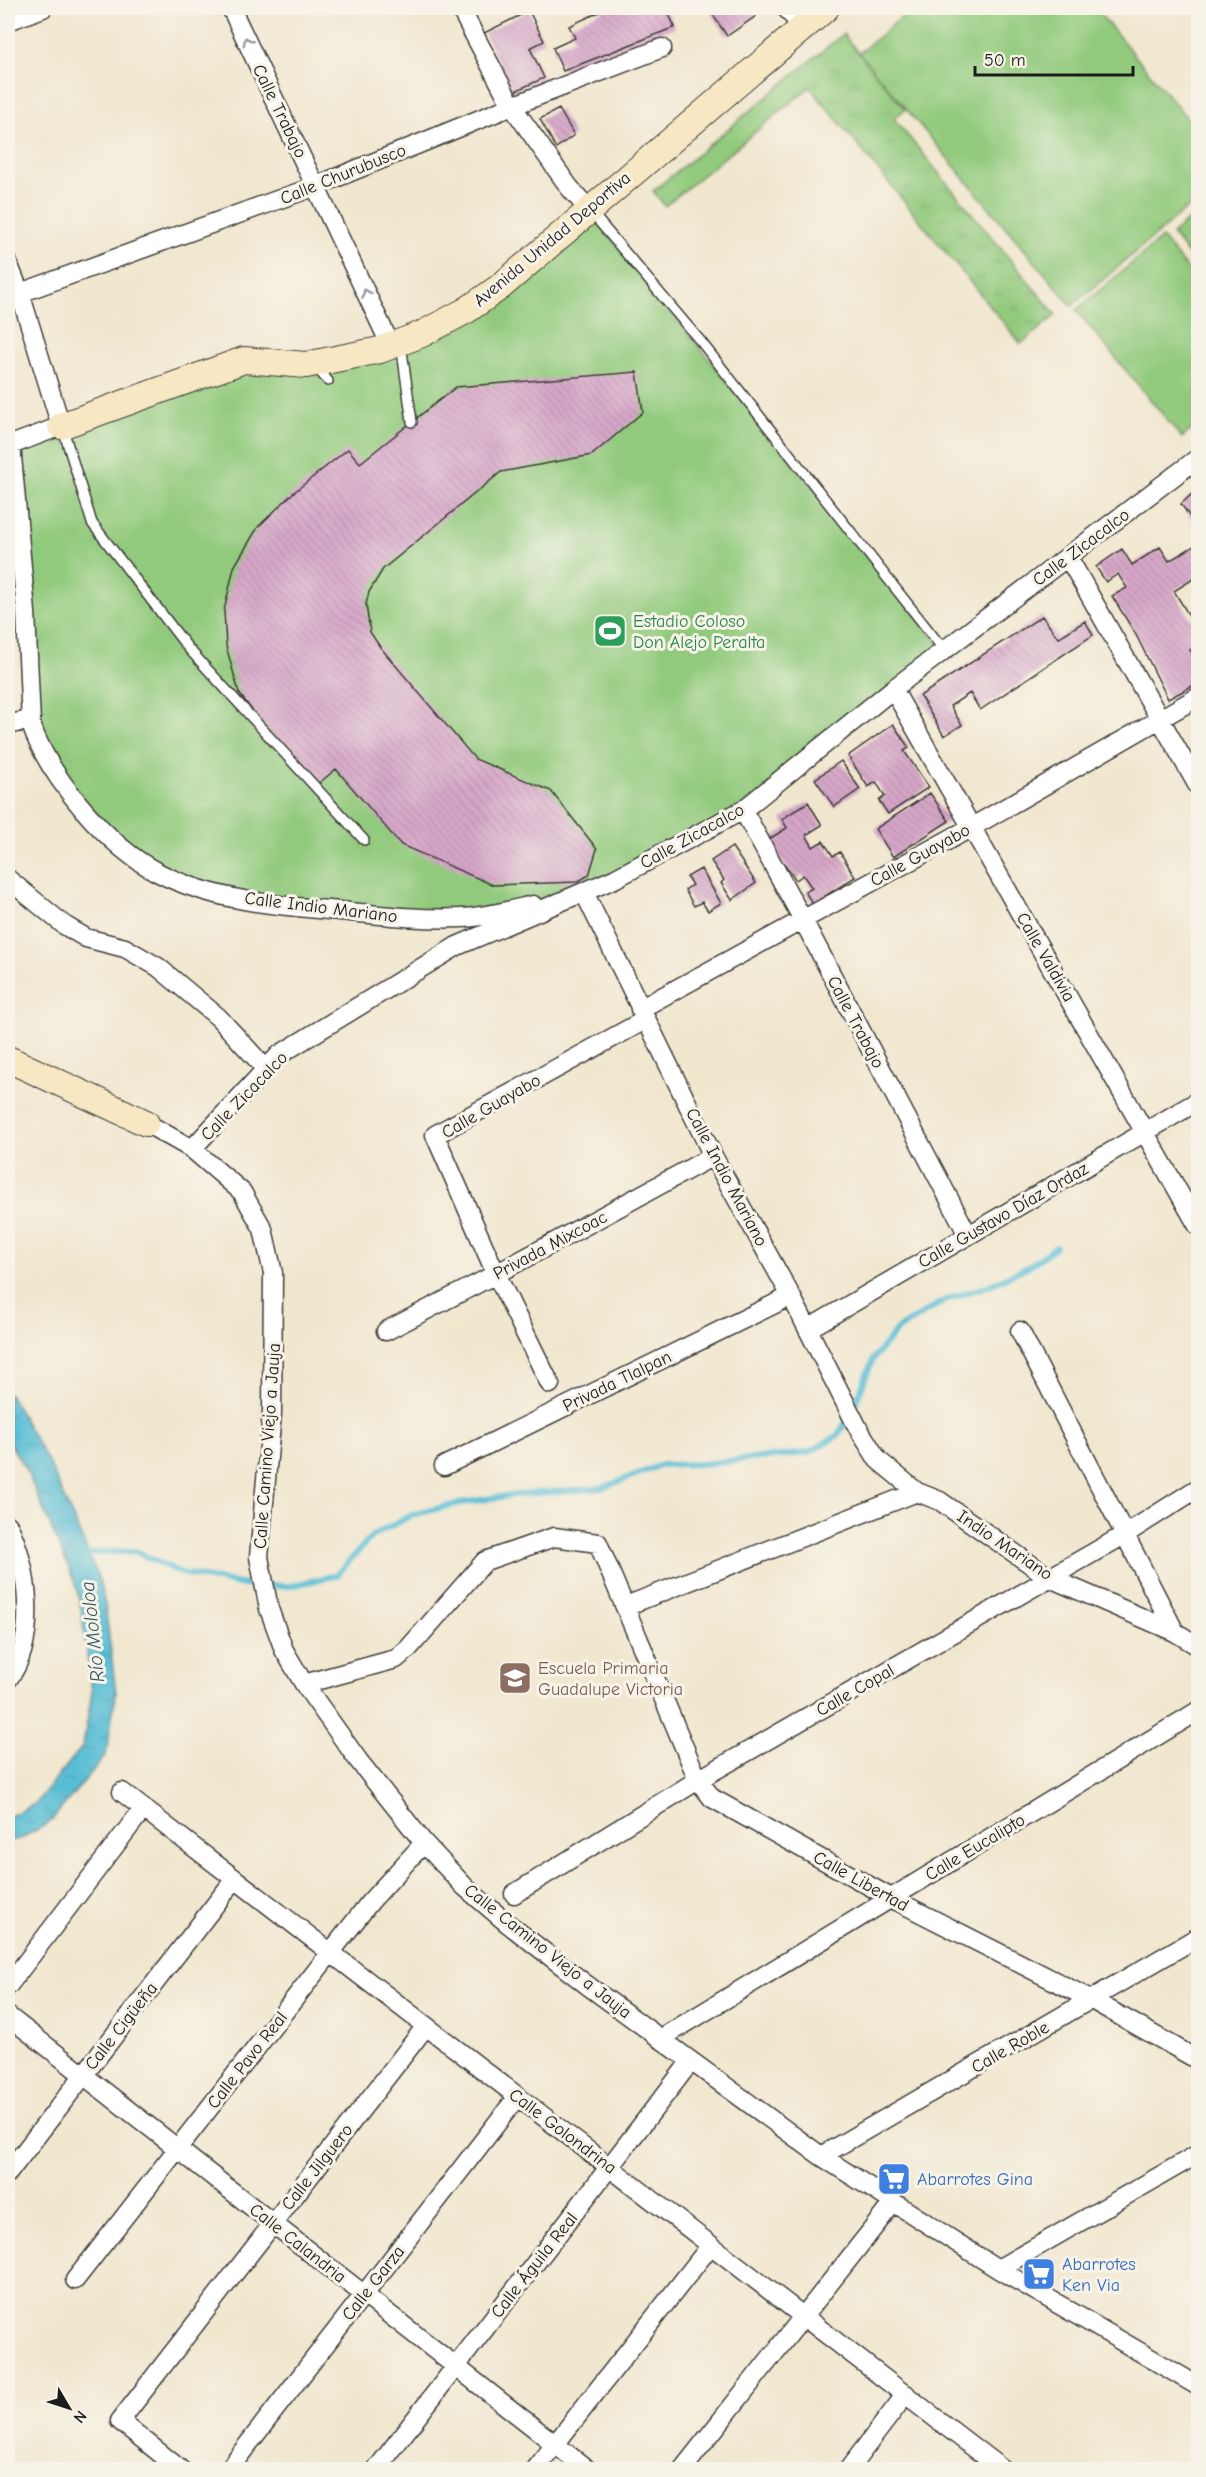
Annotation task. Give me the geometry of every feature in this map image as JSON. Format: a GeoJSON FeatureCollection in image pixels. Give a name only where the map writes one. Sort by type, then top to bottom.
{"type":"FeatureCollection","features":[{"type":"Feature","properties":{"kind":"street"},"geometry":{"type":"LineString","coordinates":[[8,21],[43,8]]}},
{"type":"Feature","properties":{"kind":"street","name":"Calle Trabajo"},"geometry":{"type":"LineString","coordinates":[[231,8],[316,186],[396,344]]}},
{"type":"Feature","properties":{"kind":"street"},"geometry":{"type":"LineString","coordinates":[[460,8],[512,106],[568,187],[589,210]]}},
{"type":"Feature","properties":{"kind":"street"},"geometry":{"type":"LineString","coordinates":[[786,8],[802,27]]}},
{"type":"Feature","properties":{"kind":"street","name":"Avenida Unidad Deportiva"},"geometry":{"type":"LineString","coordinates":[[62,426],[244,360],[306,365],[321,372],[396,344],[467,310],[500,287],[826,8]]}},
{"type":"Feature","properties":{"kind":"street","name":"Calle Churubusco"},"geometry":{"type":"LineString","coordinates":[[20,293],[316,186],[662,48]]}},
{"type":"Feature","properties":{"kind":"street"},"geometry":{"type":"LineString","coordinates":[[8,263],[20,293],[62,426]]}},
{"type":"Feature","properties":{"kind":"street","name":"Calle Indio Mariano"},"geometry":{"type":"LineString","coordinates":[[62,426],[10,445],[27,612],[31,719],[36,741],[54,772],[89,815],[125,849],[158,873],[206,891],[269,904],[404,918],[464,918],[581,893],[713,1156],[791,1296],[858,1428]]}},
{"type":"Feature","properties":{"kind":"street","name":"Calle Zicacalco"},"geometry":{"type":"LineString","coordinates":[[192,1149],[279,1055],[457,946],[614,879],[743,810],[944,650],[1198,458]]}},
{"type":"Feature","properties":{"kind":"street"},"geometry":{"type":"LineString","coordinates":[[1068,557],[1198,786]]}},
{"type":"Feature","properties":{"kind":"street","name":"Calle Valdivia"},"geometry":{"type":"LineString","coordinates":[[894,689],[1198,1226]]}},
{"type":"Feature","properties":{"kind":"street","name":"Calle Guayabo"},"geometry":{"type":"LineString","coordinates":[[496,1274],[435,1135],[803,920],[972,827],[1198,697]]}},
{"type":"Feature","properties":{"kind":"street"},"geometry":{"type":"LineString","coordinates":[[8,725],[31,719]]}},
{"type":"Feature","properties":{"kind":"street","name":"Calle Trabajo"},"geometry":{"type":"LineString","coordinates":[[743,810],[968,1235]]}},
{"type":"Feature","properties":{"kind":"street"},"geometry":{"type":"LineString","coordinates":[[8,879],[64,926],[86,938],[125,948],[158,967],[218,1017],[266,1069]]}},
{"type":"Feature","properties":{"kind":"street","name":"Calle Camino Viejo a Jauja"},"geometry":{"type":"LineString","coordinates":[[8,1059],[146,1123],[192,1149],[242,1192],[263,1229],[273,1273],[272,1413],[260,1557],[269,1609],[284,1650],[304,1684],[358,1760],[424,1843],[465,1887],[507,1923],[820,2156],[998,2269],[1197,2385]]}},
{"type":"Feature","properties":{"kind":"street","name":"Calle Gustavo Díaz Ordaz"},"geometry":{"type":"LineString","coordinates":[[808,1329],[1198,1101]]}},
{"type":"Feature","properties":{"kind":"street","name":"Privada Mixcoac"},"geometry":{"type":"LineString","coordinates":[[386,1331],[713,1156]]}},
{"type":"Feature","properties":{"kind":"street"},"geometry":{"type":"LineString","coordinates":[[496,1274],[550,1384]]}},
{"type":"Feature","properties":{"kind":"street","name":"Privada Tlalpan"},"geometry":{"type":"LineString","coordinates":[[444,1466],[791,1296]]}},
{"type":"Feature","properties":{"kind":"street"},"geometry":{"type":"LineString","coordinates":[[1020,1331],[1175,1632],[1198,1646]]}},
{"type":"Feature","properties":{"kind":"street","name":"Indio Mariano"},"geometry":{"type":"LineString","coordinates":[[858,1428],[878,1461],[917,1492],[940,1501],[1050,1578],[1175,1632]]}},
{"type":"Feature","properties":{"kind":"street","name":"Calle Copal"},"geometry":{"type":"LineString","coordinates":[[514,1894],[698,1780],[1124,1535],[1198,1488]]}},
{"type":"Feature","properties":{"kind":"street"},"geometry":{"type":"LineString","coordinates":[[626,1606],[917,1492]]}},
{"type":"Feature","properties":{"kind":"street"},"geometry":{"type":"LineString","coordinates":[[8,1525],[27,1589],[27,1601],[26,1636],[17,1668],[8,1679]]}},
{"type":"Feature","properties":{"kind":"street","name":"Calle Libertad"},"geometry":{"type":"LineString","coordinates":[[304,1684],[396,1659],[408,1649],[485,1561],[554,1537],[598,1543],[698,1780],[712,1798],[891,1898],[1092,2000],[1198,2060]]}},
{"type":"Feature","properties":{"kind":"street","name":"Calle Eucalipto"},"geometry":{"type":"LineString","coordinates":[[660,2038],[1198,1711]]}},
{"type":"Feature","properties":{"kind":"street","name":"Calle Golondrina"},"geometry":{"type":"LineString","coordinates":[[122,1792],[906,2394],[999,2468]]}},
{"type":"Feature","properties":{"kind":"street"},"geometry":{"type":"LineString","coordinates":[[8,1986],[143,1809]]}},
{"type":"Feature","properties":{"kind":"street","name":"Calle Pavo Real"},"geometry":{"type":"LineString","coordinates":[[75,2280],[370,1902],[424,1843]]}},
{"type":"Feature","properties":{"kind":"street","name":"Calle Cigüeña"},"geometry":{"type":"LineString","coordinates":[[8,2173],[235,1879]]}},
{"type":"Feature","properties":{"kind":"street","name":"Calle Roble"},"geometry":{"type":"LineString","coordinates":[[820,2156],[1198,1937]]}},
{"type":"Feature","properties":{"kind":"street","name":"Calle Calandria"},"geometry":{"type":"LineString","coordinates":[[8,2016],[588,2469]]}},
{"type":"Feature","properties":{"kind":"street","name":"Calle Jilguero"},"geometry":{"type":"LineString","coordinates":[[181,2469],[120,2421],[426,2026]]}},
{"type":"Feature","properties":{"kind":"street","name":"Calle Águila Real"},"geometry":{"type":"LineString","coordinates":[[376,2469],[691,2061]]}},
{"type":"Feature","properties":{"kind":"street","name":"Calle Garza"},"geometry":{"type":"LineString","coordinates":[[228,2469],[518,2097]]}},
{"type":"Feature","properties":{"kind":"street"},"geometry":{"type":"LineString","coordinates":[[998,2269],[1198,2154]]}},
{"type":"Feature","properties":{"kind":"street"},"geometry":{"type":"LineString","coordinates":[[682,2469],[893,2204]]}},
{"type":"Feature","properties":{"kind":"street"},"geometry":{"type":"LineString","coordinates":[[535,2469],[711,2245]]}},
{"type":"Feature","properties":{"kind":"street"},"geometry":{"type":"LineString","coordinates":[[848,2469],[906,2394]]}},
{"type":"Feature","properties":{"kind":"lane"},"geometry":{"type":"LineString","coordinates":[[589,210],[702,343],[944,650]]}},
{"type":"Feature","properties":{"kind":"lane"},"geometry":{"type":"LineString","coordinates":[[396,344],[412,422]]}},
{"type":"Feature","properties":{"kind":"lane"},"geometry":{"type":"LineString","coordinates":[[62,426],[92,523],[188,648],[364,840]]}},
{"type":"Feature","properties":{"kind":"green space"},"geometry":{"type":"Polygon","coordinates":[[[913,8],[1095,8],[1198,131],[1198,199],[1072,306],[859,53],[913,8]]]}},
{"type":"Feature","properties":{"kind":"green space"},"geometry":{"type":"Polygon","coordinates":[[[843,34],[905,109],[894,119],[1056,315],[1021,344],[810,87],[665,206],[653,191],[843,34]]]}},
{"type":"Feature","properties":{"kind":"green space"},"geometry":{"type":"Polygon","coordinates":[[[589,210],[944,650],[743,810],[578,895],[464,918],[206,891],[125,849],[36,741],[11,445],[244,360],[306,365],[422,334],[589,210]]]}},
{"type":"Feature","properties":{"kind":"green space"},"geometry":{"type":"Polygon","coordinates":[[[1198,212],[1198,267],[1172,234],[1198,212]]]}},
{"type":"Feature","properties":{"kind":"green space"},"geometry":{"type":"Polygon","coordinates":[[[1162,238],[1198,282],[1198,424],[1182,438],[1076,310],[1162,238]]]}},
{"type":"Feature","properties":{"kind":"water","name":"Río Mololoa"},"geometry":{"type":"Polygon","coordinates":[[[8,1392],[49,1463],[98,1576],[105,1604],[116,1693],[106,1755],[49,1823],[20,1839],[8,1841],[8,1817],[35,1804],[83,1746],[92,1692],[81,1608],[75,1583],[28,1474],[8,1440],[8,1392]]]}},
{"type":"Feature","properties":{"kind":"building"},"geometry":{"type":"Polygon","coordinates":[[[608,8],[666,8],[675,27],[563,71],[553,48],[575,38],[569,26],[608,8]]]}},
{"type":"Feature","properties":{"kind":"building"},"geometry":{"type":"Polygon","coordinates":[[[708,8],[749,8],[756,16],[727,36],[708,8]]]}},
{"type":"Feature","properties":{"kind":"building"},"geometry":{"type":"Polygon","coordinates":[[[529,11],[544,41],[530,48],[544,78],[513,92],[484,33],[529,11]]]}},
{"type":"Feature","properties":{"kind":"building"},"geometry":{"type":"Polygon","coordinates":[[[559,109],[574,135],[556,148],[540,119],[559,109]]]}},
{"type":"Feature","properties":{"kind":"building"},"geometry":{"type":"Polygon","coordinates":[[[637,372],[643,412],[592,455],[501,472],[383,569],[369,592],[366,604],[370,632],[380,647],[475,759],[551,791],[597,849],[589,875],[577,882],[493,885],[401,845],[336,769],[318,784],[264,726],[239,693],[226,646],[224,611],[234,567],[258,527],[293,493],[348,449],[360,463],[456,387],[637,372]]]}},
{"type":"Feature","properties":{"kind":"building"},"geometry":{"type":"Polygon","coordinates":[[[1192,494],[1198,504],[1198,528],[1181,504],[1192,494]]]}},
{"type":"Feature","properties":{"kind":"building"},"geometry":{"type":"Polygon","coordinates":[[[1194,546],[1198,554],[1198,576],[1174,591],[1191,619],[1198,615],[1198,645],[1190,650],[1198,662],[1198,683],[1168,699],[1135,633],[1112,596],[1127,588],[1118,574],[1106,582],[1096,567],[1122,549],[1132,565],[1160,547],[1169,561],[1194,546]]]}},
{"type":"Feature","properties":{"kind":"building"},"geometry":{"type":"Polygon","coordinates":[[[1042,616],[1058,638],[1085,621],[1093,635],[980,710],[970,693],[950,706],[962,725],[944,736],[920,696],[1042,616]]]}},
{"type":"Feature","properties":{"kind":"building"},"geometry":{"type":"Polygon","coordinates":[[[893,724],[909,748],[904,751],[929,787],[888,814],[879,801],[885,796],[876,782],[868,787],[848,756],[893,724]]]}},
{"type":"Feature","properties":{"kind":"building"},"geometry":{"type":"Polygon","coordinates":[[[841,761],[860,789],[834,807],[815,779],[841,761]]]}},
{"type":"Feature","properties":{"kind":"building"},"geometry":{"type":"Polygon","coordinates":[[[930,793],[949,821],[893,857],[875,829],[930,793]]]}},
{"type":"Feature","properties":{"kind":"building"},"geometry":{"type":"Polygon","coordinates":[[[808,802],[822,825],[806,835],[813,847],[823,841],[833,856],[840,852],[855,877],[813,904],[805,892],[812,888],[803,875],[796,880],[766,841],[787,828],[782,819],[808,802]]]}},
{"type":"Feature","properties":{"kind":"building"},"geometry":{"type":"Polygon","coordinates":[[[732,847],[756,883],[732,900],[721,883],[724,880],[711,861],[732,847]]]}},
{"type":"Feature","properties":{"kind":"building"},"geometry":{"type":"Polygon","coordinates":[[[701,869],[721,903],[708,911],[702,902],[694,906],[685,890],[692,885],[687,877],[701,869]]]}},
{"type":"Feature","properties":{"kind":"waterway"},"geometry":{"type":"LineString","coordinates":[[853,1409],[873,1359],[898,1329],[945,1300],[988,1286],[1029,1266],[1056,1247]]}},
{"type":"Feature","properties":{"kind":"waterway"},"geometry":{"type":"LineString","coordinates":[[83,1556],[93,1553],[135,1551],[181,1573],[245,1585],[290,1586],[337,1575],[372,1536],[412,1515],[460,1503],[513,1495],[602,1488],[661,1465],[702,1464],[807,1453],[837,1436],[849,1418]]}},
{"type":"Feature","properties":{"kind":"place","name":"Estadio Coloso Don Alejo Peralta"},"geometry":{"type":"Point","coordinates":[610,631]}},
{"type":"Feature","properties":{"kind":"place","name":"Escuela Primaria Guadalupe Victoria"},"geometry":{"type":"Point","coordinates":[515,1678]}},
{"type":"Feature","properties":{"kind":"place","name":"Abarrotes Gina"},"geometry":{"type":"Point","coordinates":[894,2179]}},
{"type":"Feature","properties":{"kind":"place","name":"Abarrotes Ken Via"},"geometry":{"type":"Point","coordinates":[1039,2274]}}]}
